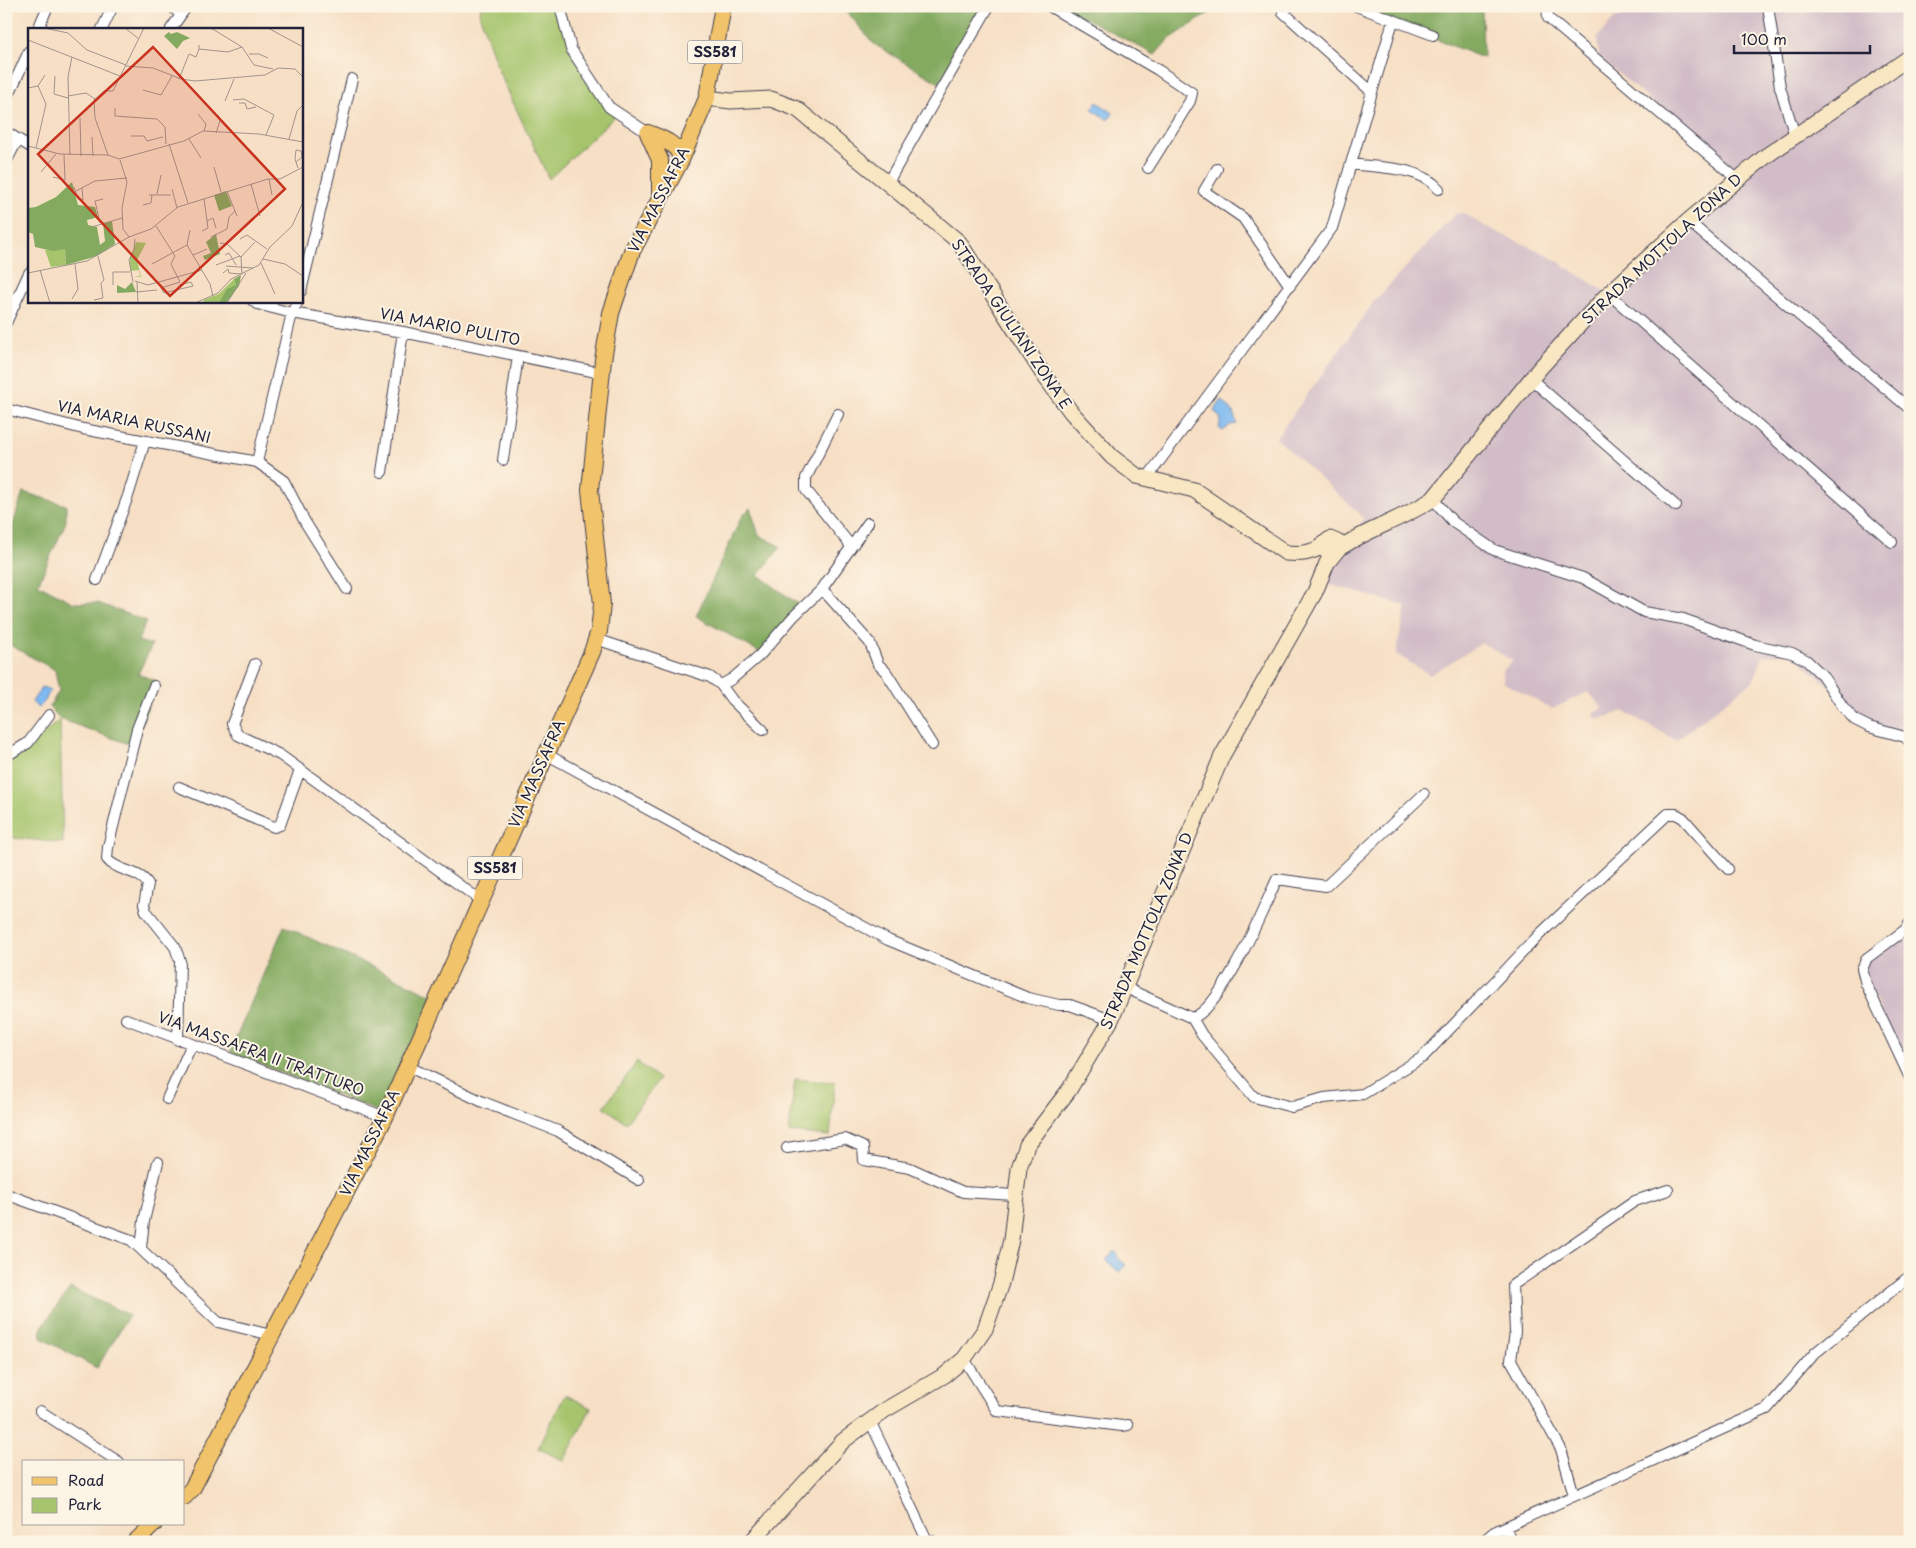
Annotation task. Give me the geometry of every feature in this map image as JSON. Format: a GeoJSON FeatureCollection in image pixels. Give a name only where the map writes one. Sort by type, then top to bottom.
{"type":"FeatureCollection","features":[{"type":"Feature","properties":{"kind":"main road","name":"VIA MASSAFRA"},"geometry":{"type":"LineString","coordinates":[[185,1496],[192,1490],[385,1117],[596,639],[602,604],[590,490],[601,373],[611,313],[629,260],[681,160],[707,98],[723,6]]}},
{"type":"Feature","properties":{"kind":"main road","name":"STRADA MOTTOLA ZONA D"},"geometry":{"type":"LineString","coordinates":[[751,1542],[834,1449],[870,1421],[946,1374],[964,1359],[985,1329],[995,1305],[1011,1240],[1019,1168],[1026,1145],[1068,1090],[1111,1020],[1222,756],[1322,576],[1323,562],[1328,549],[1354,531],[1376,528],[1415,512],[1433,499],[1531,379],[1609,294],[1688,221],[1737,179],[1795,136],[1910,58]]}},
{"type":"Feature","properties":{"kind":"main road","name":"STRADA GIULIANI ZONA E"},"geometry":{"type":"LineString","coordinates":[[707,98],[771,100],[797,109],[959,242],[1043,374],[1071,412],[1112,457],[1137,476],[1194,490],[1286,553],[1302,554],[1328,549]]}},
{"type":"Feature","properties":{"kind":"main road"},"geometry":{"type":"LineString","coordinates":[[653,139],[671,136],[696,126]]}},
{"type":"Feature","properties":{"kind":"main road"},"geometry":{"type":"LineString","coordinates":[[653,139],[671,162],[681,160]]}},
{"type":"Feature","properties":{"kind":"main road"},"geometry":{"type":"LineString","coordinates":[[653,139],[661,166],[659,200]]}},
{"type":"Feature","properties":{"kind":"main road"},"geometry":{"type":"LineString","coordinates":[[135,1542],[152,1526]]}},
{"type":"Feature","properties":{"kind":"street"},"geometry":{"type":"LineString","coordinates":[[38,28],[48,6]]}},
{"type":"Feature","properties":{"kind":"street"},"geometry":{"type":"LineString","coordinates":[[102,28],[113,6]]}},
{"type":"Feature","properties":{"kind":"street"},"geometry":{"type":"LineString","coordinates":[[171,6],[184,10],[172,28]]}},
{"type":"Feature","properties":{"kind":"street"},"geometry":{"type":"LineString","coordinates":[[560,6],[571,48],[609,107],[653,139]]}},
{"type":"Feature","properties":{"kind":"street"},"geometry":{"type":"LineString","coordinates":[[888,182],[989,6]]}},
{"type":"Feature","properties":{"kind":"street"},"geometry":{"type":"LineString","coordinates":[[1049,6],[1158,70],[1192,93],[1190,101],[1148,168]]}},
{"type":"Feature","properties":{"kind":"street"},"geometry":{"type":"LineString","coordinates":[[1290,6],[1283,12],[1372,92]]}},
{"type":"Feature","properties":{"kind":"street"},"geometry":{"type":"LineString","coordinates":[[1356,6],[1434,35]]}},
{"type":"Feature","properties":{"kind":"street"},"geometry":{"type":"LineString","coordinates":[[1547,6],[1548,18],[1737,179]]}},
{"type":"Feature","properties":{"kind":"street"},"geometry":{"type":"LineString","coordinates":[[1768,6],[1780,87],[1795,136]]}},
{"type":"Feature","properties":{"kind":"street"},"geometry":{"type":"LineString","coordinates":[[1147,478],[1332,228],[1393,21]]}},
{"type":"Feature","properties":{"kind":"street"},"geometry":{"type":"LineString","coordinates":[[6,101],[28,53]]}},
{"type":"Feature","properties":{"kind":"street"},"geometry":{"type":"LineString","coordinates":[[302,287],[352,79]]}},
{"type":"Feature","properties":{"kind":"street"},"geometry":{"type":"LineString","coordinates":[[6,132],[28,145]]}},
{"type":"Feature","properties":{"kind":"street"},"geometry":{"type":"LineString","coordinates":[[6,162],[18,139]]}},
{"type":"Feature","properties":{"kind":"street"},"geometry":{"type":"LineString","coordinates":[[1351,164],[1416,173],[1433,182],[1440,189]]}},
{"type":"Feature","properties":{"kind":"street"},"geometry":{"type":"LineString","coordinates":[[1217,169],[1204,191],[1243,218],[1290,286]]}},
{"type":"Feature","properties":{"kind":"street"},"geometry":{"type":"LineString","coordinates":[[1688,221],[1910,409]]}},
{"type":"Feature","properties":{"kind":"street"},"geometry":{"type":"LineString","coordinates":[[6,323],[28,275]]}},
{"type":"Feature","properties":{"kind":"street"},"geometry":{"type":"LineString","coordinates":[[1609,294],[1892,542]]}},
{"type":"Feature","properties":{"kind":"street","name":"VIA MARIO PULITO"},"geometry":{"type":"LineString","coordinates":[[254,302],[292,313],[403,332],[601,373]]}},
{"type":"Feature","properties":{"kind":"street"},"geometry":{"type":"LineString","coordinates":[[298,302],[292,313],[257,462],[284,480],[305,522],[347,589]]}},
{"type":"Feature","properties":{"kind":"street"},"geometry":{"type":"LineString","coordinates":[[382,472],[403,332]]}},
{"type":"Feature","properties":{"kind":"street"},"geometry":{"type":"LineString","coordinates":[[503,460],[518,356]]}},
{"type":"Feature","properties":{"kind":"street"},"geometry":{"type":"LineString","coordinates":[[1531,379],[1676,506]]}},
{"type":"Feature","properties":{"kind":"street","name":"VIA MARIA RUSSANI"},"geometry":{"type":"LineString","coordinates":[[6,408],[83,429],[257,462]]}},
{"type":"Feature","properties":{"kind":"street"},"geometry":{"type":"LineString","coordinates":[[838,414],[804,485],[810,496],[851,546]]}},
{"type":"Feature","properties":{"kind":"street"},"geometry":{"type":"LineString","coordinates":[[97,580],[128,496],[145,441]]}},
{"type":"Feature","properties":{"kind":"street"},"geometry":{"type":"LineString","coordinates":[[1433,499],[1453,522],[1494,550],[1584,578],[1644,612],[1683,619],[1730,637],[1792,653],[1806,660],[1822,675],[1843,708],[1855,720],[1869,727],[1905,737],[1910,742]]}},
{"type":"Feature","properties":{"kind":"street"},"geometry":{"type":"LineString","coordinates":[[721,685],[732,679],[760,655],[792,617],[822,589],[868,523]]}},
{"type":"Feature","properties":{"kind":"street"},"geometry":{"type":"LineString","coordinates":[[822,589],[870,642],[880,668],[886,672],[917,725],[932,745]]}},
{"type":"Feature","properties":{"kind":"street"},"geometry":{"type":"LineString","coordinates":[[596,639],[710,677],[721,685],[732,700],[764,730]]}},
{"type":"Feature","properties":{"kind":"street"},"geometry":{"type":"LineString","coordinates":[[255,664],[232,724],[238,735],[280,755],[480,900]]}},
{"type":"Feature","properties":{"kind":"street"},"geometry":{"type":"LineString","coordinates":[[154,686],[137,729],[108,847],[107,859],[115,866],[145,879],[148,884],[144,905],[146,911],[177,952],[180,962],[178,1040]]}},
{"type":"Feature","properties":{"kind":"street"},"geometry":{"type":"LineString","coordinates":[[6,756],[28,743],[49,715]]}},
{"type":"Feature","properties":{"kind":"street"},"geometry":{"type":"LineString","coordinates":[[546,754],[888,940],[1028,998],[1059,1005],[1070,1005],[1111,1020]]}},
{"type":"Feature","properties":{"kind":"street"},"geometry":{"type":"LineString","coordinates":[[179,786],[274,827],[280,824],[300,770]]}},
{"type":"Feature","properties":{"kind":"street"},"geometry":{"type":"LineString","coordinates":[[1192,1018],[1199,1016],[1219,992],[1238,960],[1277,879],[1326,886],[1424,794]]}},
{"type":"Feature","properties":{"kind":"street"},"geometry":{"type":"LineString","coordinates":[[1126,988],[1192,1018],[1202,1035],[1254,1097],[1292,1107],[1324,1098],[1363,1094],[1423,1057],[1539,935],[1668,814],[1676,814],[1683,818],[1728,869]]}},
{"type":"Feature","properties":{"kind":"street"},"geometry":{"type":"LineString","coordinates":[[1910,923],[1905,930],[1866,958],[1862,969],[1866,984],[1910,1078]]}},
{"type":"Feature","properties":{"kind":"street","name":"VIA MASSAFRA II TRATTURO"},"geometry":{"type":"LineString","coordinates":[[126,1019],[178,1040],[318,1090],[385,1117]]}},
{"type":"Feature","properties":{"kind":"street"},"geometry":{"type":"LineString","coordinates":[[167,1099],[192,1044]]}},
{"type":"Feature","properties":{"kind":"street"},"geometry":{"type":"LineString","coordinates":[[407,1066],[483,1102],[558,1131],[639,1180]]}},
{"type":"Feature","properties":{"kind":"street"},"geometry":{"type":"LineString","coordinates":[[787,1148],[845,1139],[863,1147],[864,1160],[910,1168],[964,1192],[1015,1195]]}},
{"type":"Feature","properties":{"kind":"street"},"geometry":{"type":"LineString","coordinates":[[141,1248],[144,1221],[158,1162]]}},
{"type":"Feature","properties":{"kind":"street"},"geometry":{"type":"LineString","coordinates":[[1574,1495],[1561,1449],[1511,1360],[1515,1332],[1513,1285],[1635,1201],[1668,1190]]}},
{"type":"Feature","properties":{"kind":"street"},"geometry":{"type":"LineString","coordinates":[[6,1194],[72,1220],[114,1232],[141,1248],[218,1322],[271,1335]]}},
{"type":"Feature","properties":{"kind":"street"},"geometry":{"type":"LineString","coordinates":[[1482,1542],[1505,1527],[1767,1409],[1815,1353],[1910,1276]]}},
{"type":"Feature","properties":{"kind":"street"},"geometry":{"type":"LineString","coordinates":[[964,1359],[997,1411],[1122,1426],[1128,1425]]}},
{"type":"Feature","properties":{"kind":"street"},"geometry":{"type":"LineString","coordinates":[[40,1411],[116,1460]]}},
{"type":"Feature","properties":{"kind":"street"},"geometry":{"type":"LineString","coordinates":[[870,1421],[926,1538],[934,1542]]}},
{"type":"Feature","properties":{"kind":"street"},"geometry":{"type":"LineString","coordinates":[[1505,1527],[1512,1542]]}},
{"type":"Feature","properties":{"kind":"shaded area"},"geometry":{"type":"Polygon","coordinates":[[[1648,6],[1910,6],[1910,742],[1855,720],[1833,690],[1791,653],[1763,656],[1753,681],[1676,740],[1623,711],[1598,720],[1593,714],[1603,708],[1588,692],[1552,709],[1503,682],[1503,670],[1513,661],[1482,643],[1430,675],[1396,654],[1406,606],[1324,583],[1327,563],[1349,544],[1364,518],[1276,438],[1374,302],[1455,214],[1462,213],[1490,229],[1546,254],[1609,294],[1742,178],[1599,57],[1597,38],[1614,19],[1648,6]]]}},
{"type":"Feature","properties":{"kind":"shaded area"},"geometry":{"type":"Polygon","coordinates":[[[1910,923],[1910,1079],[1862,969],[1910,923]]]}},
{"type":"Feature","properties":{"kind":"green space"},"geometry":{"type":"Polygon","coordinates":[[[481,6],[562,6],[578,62],[615,116],[549,179],[499,72],[480,16],[481,6]]]}},
{"type":"Feature","properties":{"kind":"green space"},"geometry":{"type":"Polygon","coordinates":[[[842,6],[983,6],[939,83],[874,44],[842,6]]]}},
{"type":"Feature","properties":{"kind":"green space"},"geometry":{"type":"Polygon","coordinates":[[[1062,6],[1220,6],[1168,40],[1155,55],[1062,6]]]}},
{"type":"Feature","properties":{"kind":"green space"},"geometry":{"type":"Polygon","coordinates":[[[1352,6],[1482,6],[1483,58],[1352,6]]]}},
{"type":"Feature","properties":{"kind":"green space"},"geometry":{"type":"Polygon","coordinates":[[[23,492],[66,505],[66,522],[38,584],[74,603],[98,603],[146,621],[138,641],[152,645],[138,674],[157,681],[134,746],[60,719],[49,707],[59,691],[55,670],[8,644],[6,646],[6,548],[23,492]]]}},
{"type":"Feature","properties":{"kind":"green space"},"geometry":{"type":"Polygon","coordinates":[[[750,508],[759,535],[781,547],[758,575],[801,606],[761,653],[696,616],[741,518],[750,508]]]}},
{"type":"Feature","properties":{"kind":"green space"},"geometry":{"type":"Polygon","coordinates":[[[60,719],[63,843],[6,837],[6,762],[31,746],[60,719]]]}},
{"type":"Feature","properties":{"kind":"green space"},"geometry":{"type":"Polygon","coordinates":[[[284,926],[436,997],[382,1113],[230,1052],[284,926]]]}},
{"type":"Feature","properties":{"kind":"green space"},"geometry":{"type":"Polygon","coordinates":[[[637,1062],[659,1079],[626,1123],[604,1107],[637,1062]]]}},
{"type":"Feature","properties":{"kind":"green space"},"geometry":{"type":"Polygon","coordinates":[[[795,1079],[835,1083],[830,1136],[789,1132],[795,1079]]]}},
{"type":"Feature","properties":{"kind":"green space"},"geometry":{"type":"Polygon","coordinates":[[[70,1288],[129,1315],[97,1368],[41,1338],[42,1327],[70,1288]]]}},
{"type":"Feature","properties":{"kind":"green space"},"geometry":{"type":"Polygon","coordinates":[[[565,1395],[591,1408],[564,1461],[538,1448],[565,1395]]]}},
{"type":"Feature","properties":{"kind":"water"},"geometry":{"type":"Polygon","coordinates":[[[1097,102],[1113,113],[1108,120],[1092,109],[1097,102]]]}},
{"type":"Feature","properties":{"kind":"water"},"geometry":{"type":"Polygon","coordinates":[[[1222,400],[1233,412],[1237,424],[1230,425],[1223,431],[1219,428],[1221,419],[1214,411],[1222,400]]]}},
{"type":"Feature","properties":{"kind":"water"},"geometry":{"type":"Polygon","coordinates":[[[42,687],[50,690],[45,701],[38,708],[32,702],[42,687]]]}},
{"type":"Feature","properties":{"kind":"water"},"geometry":{"type":"Polygon","coordinates":[[[1115,1251],[1118,1255],[1117,1257],[1126,1265],[1119,1272],[1106,1260],[1115,1251]]]}}]}
